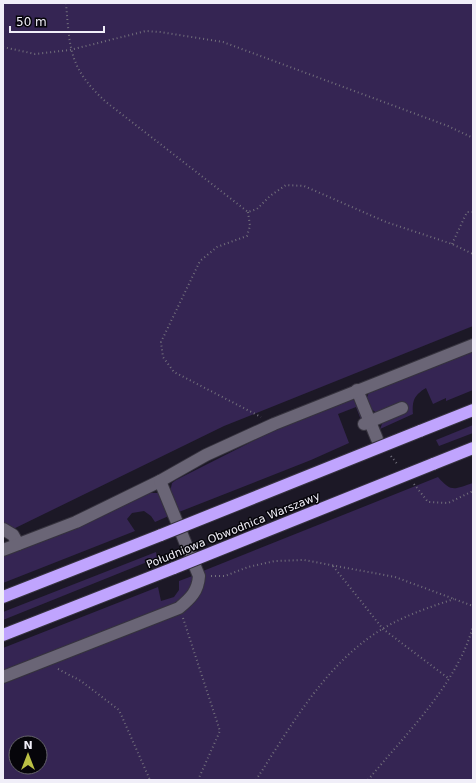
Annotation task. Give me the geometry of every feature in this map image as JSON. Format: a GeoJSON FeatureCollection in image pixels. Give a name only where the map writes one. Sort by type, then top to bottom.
{"type":"FeatureCollection","features":[{"type":"Feature","properties":{"kind":"highway","name":"Południowa Obwodnica Warszawy"},"geometry":{"type":"LineString","coordinates":[[3,597],[473,410]]}},
{"type":"Feature","properties":{"kind":"highway","name":"Południowa Obwodnica Warszawy"},"geometry":{"type":"LineString","coordinates":[[3,635],[473,448]]}},
{"type":"Feature","properties":{"kind":"street"},"geometry":{"type":"LineString","coordinates":[[3,550],[76,522],[160,481],[206,455],[274,424],[473,345]]}},
{"type":"Feature","properties":{"kind":"street"},"geometry":{"type":"LineString","coordinates":[[357,390],[366,423],[377,439]]}},
{"type":"Feature","properties":{"kind":"street"},"geometry":{"type":"LineString","coordinates":[[366,423],[402,408]]}},
{"type":"Feature","properties":{"kind":"street"},"geometry":{"type":"LineString","coordinates":[[3,678],[179,608],[196,591],[199,576],[160,481]]}},
{"type":"Feature","properties":{"kind":"street"},"geometry":{"type":"LineString","coordinates":[[3,529],[13,535],[18,544]]}},
{"type":"Feature","properties":{"kind":"path"},"geometry":{"type":"LineString","coordinates":[[66,3],[70,50],[79,71],[91,88],[106,102],[248,212],[250,226],[247,236],[216,247],[200,262],[160,342],[163,357],[174,372],[274,424]]}},
{"type":"Feature","properties":{"kind":"path"},"geometry":{"type":"LineString","coordinates":[[3,47],[35,54],[70,50],[146,31],[223,42],[448,126],[473,138]]}},
{"type":"Feature","properties":{"kind":"path"},"geometry":{"type":"LineString","coordinates":[[248,212],[257,209],[270,196],[286,185],[304,186],[386,222],[452,244],[473,254]]}},
{"type":"Feature","properties":{"kind":"path"},"geometry":{"type":"LineString","coordinates":[[452,244],[467,212],[473,212]]}},
{"type":"Feature","properties":{"kind":"path"},"geometry":{"type":"LineString","coordinates":[[199,576],[225,576],[248,567],[275,561],[304,560],[395,577],[473,606]]}},
{"type":"Feature","properties":{"kind":"path"},"geometry":{"type":"LineString","coordinates":[[332,565],[383,629],[448,678]]}},
{"type":"Feature","properties":{"kind":"path"},"geometry":{"type":"LineString","coordinates":[[256,780],[300,711],[343,659],[383,629],[414,612],[454,599]]}},
{"type":"Feature","properties":{"kind":"path"},"geometry":{"type":"LineString","coordinates":[[179,608],[220,731],[198,780]]}},
{"type":"Feature","properties":{"kind":"path"},"geometry":{"type":"LineString","coordinates":[[368,780],[430,704],[448,678],[469,642],[473,626]]}},
{"type":"Feature","properties":{"kind":"path"},"geometry":{"type":"LineString","coordinates":[[54,657],[57,668],[82,681],[119,710],[150,780]]}},
{"type":"Feature","properties":{"kind":"shaded area"},"geometry":{"type":"Polygon","coordinates":[[[3,3],[473,3],[473,326],[224,426],[3,534],[3,3]]]}},
{"type":"Feature","properties":{"kind":"shaded area"},"geometry":{"type":"Polygon","coordinates":[[[473,349],[473,390],[446,401],[446,398],[433,404],[426,388],[416,396],[413,405],[413,414],[380,429],[384,419],[369,407],[366,400],[369,392],[473,349]]]}},
{"type":"Feature","properties":{"kind":"shaded area"},"geometry":{"type":"Polygon","coordinates":[[[349,398],[354,399],[364,416],[361,420],[356,407],[338,414],[349,443],[311,460],[179,512],[170,492],[172,483],[176,480],[277,429],[349,398]]]}},
{"type":"Feature","properties":{"kind":"shaded area"},"geometry":{"type":"Polygon","coordinates":[[[473,425],[473,433],[439,446],[436,440],[473,425]]]}},
{"type":"Feature","properties":{"kind":"shaded area"},"geometry":{"type":"Polygon","coordinates":[[[438,477],[450,488],[457,488],[473,483],[473,780],[3,780],[3,684],[64,659],[195,599],[203,571],[438,477]]]}},
{"type":"Feature","properties":{"kind":"shaded area"},"geometry":{"type":"Polygon","coordinates":[[[148,493],[158,493],[171,515],[155,522],[151,516],[144,511],[132,513],[127,519],[135,531],[3,583],[3,554],[148,493]]]}},
{"type":"Feature","properties":{"kind":"shaded area"},"geometry":{"type":"Polygon","coordinates":[[[156,552],[157,558],[3,620],[3,612],[156,552]]]}},
{"type":"Feature","properties":{"kind":"shaded area"},"geometry":{"type":"Polygon","coordinates":[[[195,575],[193,590],[182,603],[3,674],[3,648],[158,587],[161,601],[174,597],[179,590],[179,581],[195,575]]]}}]}
